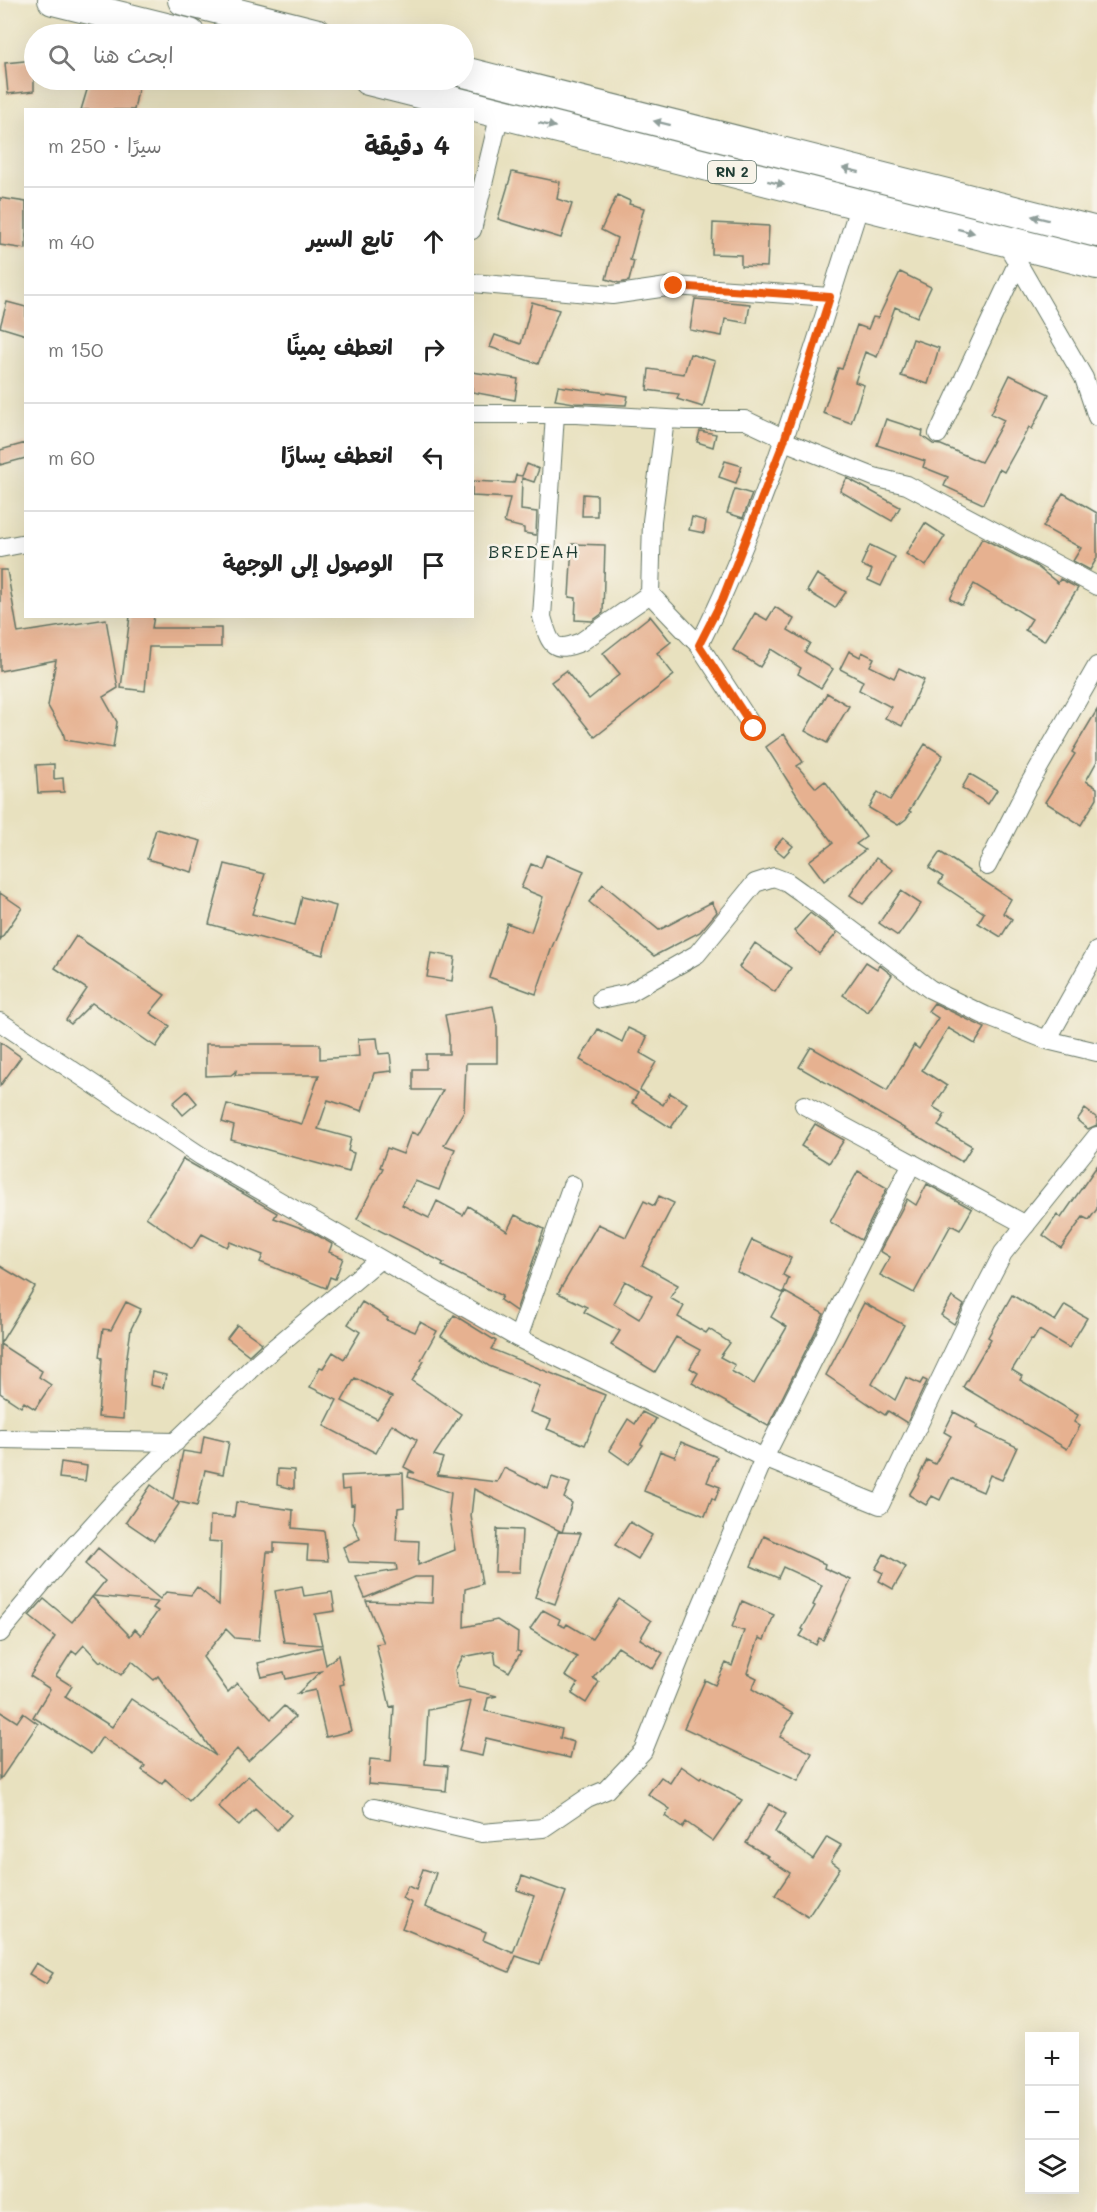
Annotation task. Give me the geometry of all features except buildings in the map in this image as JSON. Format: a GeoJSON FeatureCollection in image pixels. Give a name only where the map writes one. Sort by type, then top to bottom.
{"type":"FeatureCollection","features":[{"type":"Feature","properties":{"kind":"highway"},"geometry":{"type":"LineString","coordinates":[[53,0],[150,24]]}},
{"type":"Feature","properties":{"kind":"highway"},"geometry":{"type":"LineString","coordinates":[[183,0],[278,24]]}},
{"type":"Feature","properties":{"kind":"highway","name":"RN 2"},"geometry":{"type":"LineString","coordinates":[[474,75],[1097,232]]}},
{"type":"Feature","properties":{"kind":"highway","name":"RN 2"},"geometry":{"type":"LineString","coordinates":[[408,90],[860,204],[1012,252],[1097,264]]}},
{"type":"Feature","properties":{"kind":"street"},"geometry":{"type":"LineString","coordinates":[[474,222],[500,113]]}},
{"type":"Feature","properties":{"kind":"street"},"geometry":{"type":"LineString","coordinates":[[699,645],[722,600],[785,440],[860,204]]}},
{"type":"Feature","properties":{"kind":"street"},"geometry":{"type":"LineString","coordinates":[[1012,252],[1084,378],[1097,417]]}},
{"type":"Feature","properties":{"kind":"street"},"geometry":{"type":"LineString","coordinates":[[938,434],[1012,252]]}},
{"type":"Feature","properties":{"kind":"street"},"geometry":{"type":"LineString","coordinates":[[474,283],[612,295],[674,286],[830,297]]}},
{"type":"Feature","properties":{"kind":"street"},"geometry":{"type":"LineString","coordinates":[[474,414],[745,420],[785,440],[874,477],[907,485],[1097,586]]}},
{"type":"Feature","properties":{"kind":"street"},"geometry":{"type":"LineString","coordinates":[[555,414],[542,617],[551,644],[563,647],[581,642],[650,594]]}},
{"type":"Feature","properties":{"kind":"street"},"geometry":{"type":"LineString","coordinates":[[665,419],[652,521],[650,594],[699,645],[754,729]]}},
{"type":"Feature","properties":{"kind":"street"},"geometry":{"type":"LineString","coordinates":[[0,548],[24,543]]}},
{"type":"Feature","properties":{"kind":"street"},"geometry":{"type":"LineString","coordinates":[[987,866],[1097,666]]}},
{"type":"Feature","properties":{"kind":"street"},"geometry":{"type":"LineString","coordinates":[[602,999],[629,993],[697,954],[755,883],[774,877],[787,882],[801,892],[930,989],[986,1016],[1047,1040],[1097,1052]]}},
{"type":"Feature","properties":{"kind":"street"},"geometry":{"type":"LineString","coordinates":[[1047,1040],[1097,951]]}},
{"type":"Feature","properties":{"kind":"street"},"geometry":{"type":"LineString","coordinates":[[0,1022],[201,1156],[518,1338],[764,1458],[880,1505],[1003,1253],[1097,1136]]}},
{"type":"Feature","properties":{"kind":"street"},"geometry":{"type":"LineString","coordinates":[[804,1105],[1026,1225]]}},
{"type":"Feature","properties":{"kind":"street"},"geometry":{"type":"LineString","coordinates":[[374,1808],[483,1833],[543,1828],[587,1798],[606,1790],[643,1750],[764,1458],[912,1163]]}},
{"type":"Feature","properties":{"kind":"street"},"geometry":{"type":"LineString","coordinates":[[518,1338],[572,1185]]}},
{"type":"Feature","properties":{"kind":"street"},"geometry":{"type":"LineString","coordinates":[[0,1633],[119,1496],[260,1361],[380,1259]]}},
{"type":"Feature","properties":{"kind":"street"},"geometry":{"type":"LineString","coordinates":[[0,1439],[176,1442]]}},
{"type":"Feature","properties":{"kind":"district","name":"BREDEAH"},"geometry":{"type":"Point","coordinates":[534,552]}},
{"type":"Feature","properties":{"kind":"route"},"geometry":{"type":"LineString","coordinates":[[674,286],[830,297],[784,441],[722,600],[699,645],[754,729]]}}]}
